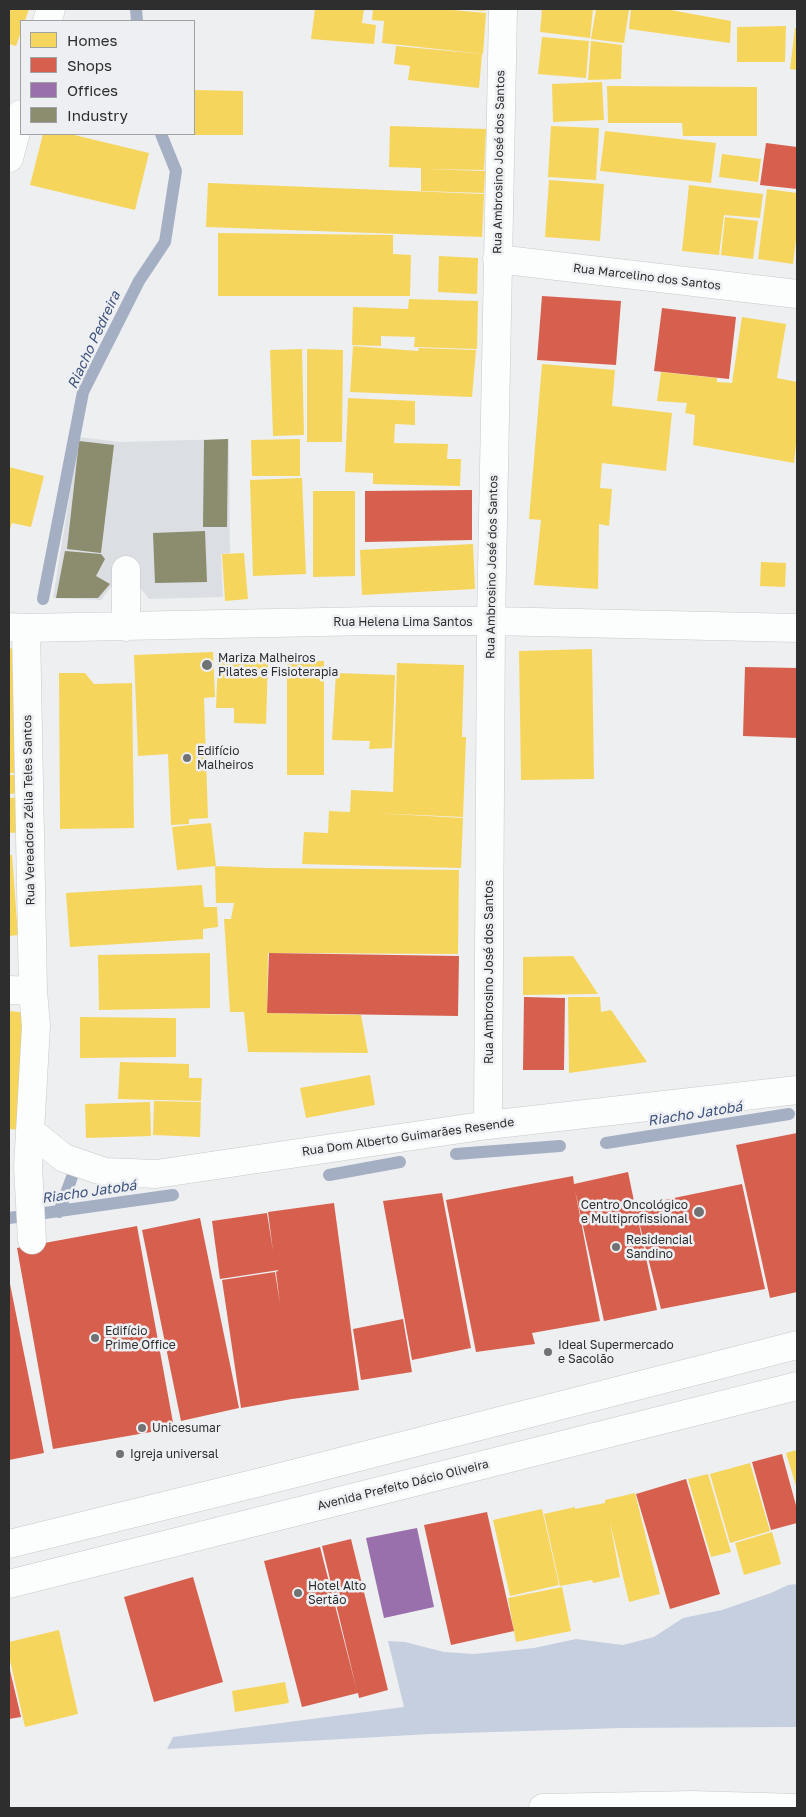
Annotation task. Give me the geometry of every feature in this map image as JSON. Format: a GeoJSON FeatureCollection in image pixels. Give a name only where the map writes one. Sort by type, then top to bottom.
{"type":"FeatureCollection","features":[{"type":"Feature","properties":{"kind":"street","name":"Rua Ambrosino José dos Santos"},"geometry":{"type":"LineString","coordinates":[[488,1125],[491,621],[503,9]]}},
{"type":"Feature","properties":{"kind":"street"},"geometry":{"type":"LineString","coordinates":[[9,158],[20,118]]}},
{"type":"Feature","properties":{"kind":"street","name":"Rua Marcelino dos Santos"},"geometry":{"type":"LineString","coordinates":[[497,259],[797,294]]}},
{"type":"Feature","properties":{"kind":"street"},"geometry":{"type":"LineString","coordinates":[[126,570],[126,626]]}},
{"type":"Feature","properties":{"kind":"street","name":"Rua Helena Lima Santos"},"geometry":{"type":"LineString","coordinates":[[17,628],[491,621],[797,628]]}},
{"type":"Feature","properties":{"kind":"street","name":"Rua Vereadora Zélia Teles Santos"},"geometry":{"type":"LineString","coordinates":[[17,628],[21,991],[36,1026],[28,1167],[32,1240]]}},
{"type":"Feature","properties":{"kind":"street","name":"Rua Dom Alberto Guimarães Resende"},"geometry":{"type":"LineString","coordinates":[[30,1131],[64,1158],[105,1172],[156,1174],[488,1125],[797,1090]]}},
{"type":"Feature","properties":{"kind":"street"},"geometry":{"type":"LineString","coordinates":[[9,1544],[797,1346]]}},
{"type":"Feature","properties":{"kind":"street","name":"Avenida Prefeito Dácio Oliveira"},"geometry":{"type":"LineString","coordinates":[[9,1584],[797,1386]]}},
{"type":"Feature","properties":{"kind":"street"},"geometry":{"type":"LineString","coordinates":[[543,1808],[692,1805],[797,1808]]}},
{"type":"Feature","properties":{"kind":"shaded area"},"geometry":{"type":"Polygon","coordinates":[[[79,437],[120,442],[229,439],[230,553],[221,554],[223,597],[149,599],[135,581],[115,582],[101,600],[53,598],[79,437]]]}},
{"type":"Feature","properties":{"kind":"shaded area"},"geometry":{"type":"Polygon","coordinates":[[[797,1584],[797,1727],[621,1728],[430,1734],[167,1749],[173,1737],[404,1707],[388,1641],[405,1642],[444,1652],[474,1654],[534,1648],[576,1639],[623,1645],[654,1637],[683,1618],[722,1610],[788,1585],[797,1584]]]}},
{"type":"Feature","properties":{"kind":"building: Homes"},"geometry":{"type":"Polygon","coordinates":[[[9,9],[29,9],[25,20],[20,20],[20,35],[16,46],[9,44],[9,9]]]}},
{"type":"Feature","properties":{"kind":"building: Homes"},"geometry":{"type":"Polygon","coordinates":[[[315,9],[364,9],[362,23],[376,25],[374,44],[311,39],[315,9]]]}},
{"type":"Feature","properties":{"kind":"building: Homes"},"geometry":{"type":"Polygon","coordinates":[[[373,9],[441,9],[486,13],[483,54],[382,43],[384,21],[372,20],[373,9]]]}},
{"type":"Feature","properties":{"kind":"building: Homes"},"geometry":{"type":"Polygon","coordinates":[[[485,9],[485,11],[470,10],[485,9]]]}},
{"type":"Feature","properties":{"kind":"building: Homes"},"geometry":{"type":"Polygon","coordinates":[[[542,9],[593,9],[590,38],[540,32],[542,9]]]}},
{"type":"Feature","properties":{"kind":"building: Homes"},"geometry":{"type":"Polygon","coordinates":[[[596,9],[629,9],[624,43],[591,39],[596,9]]]}},
{"type":"Feature","properties":{"kind":"building: Homes"},"geometry":{"type":"Polygon","coordinates":[[[631,9],[665,9],[731,21],[730,43],[629,29],[631,9]]]}},
{"type":"Feature","properties":{"kind":"building: Homes"},"geometry":{"type":"Polygon","coordinates":[[[786,26],[785,62],[737,62],[737,27],[786,26]]]}},
{"type":"Feature","properties":{"kind":"building: Homes"},"geometry":{"type":"Polygon","coordinates":[[[795,28],[797,28],[797,70],[790,69],[795,28]]]}},
{"type":"Feature","properties":{"kind":"building: Homes"},"geometry":{"type":"Polygon","coordinates":[[[542,37],[589,41],[586,78],[538,74],[542,37]]]}},
{"type":"Feature","properties":{"kind":"building: Homes"},"geometry":{"type":"Polygon","coordinates":[[[591,41],[622,45],[621,79],[588,80],[591,41]]]}},
{"type":"Feature","properties":{"kind":"building: Homes"},"geometry":{"type":"Polygon","coordinates":[[[396,46],[482,54],[479,88],[408,80],[410,66],[394,64],[396,46]]]}},
{"type":"Feature","properties":{"kind":"building: Homes"},"geometry":{"type":"Polygon","coordinates":[[[602,82],[604,120],[553,122],[552,84],[602,82]]]}},
{"type":"Feature","properties":{"kind":"building: Homes"},"geometry":{"type":"Polygon","coordinates":[[[607,86],[757,87],[757,136],[683,136],[682,123],[608,123],[607,86]]]}},
{"type":"Feature","properties":{"kind":"building: Homes"},"geometry":{"type":"Polygon","coordinates":[[[195,90],[243,91],[243,135],[195,135],[195,90]]]}},
{"type":"Feature","properties":{"kind":"building: Homes"},"geometry":{"type":"Polygon","coordinates":[[[390,126],[486,129],[484,170],[424,169],[485,171],[484,193],[421,191],[421,168],[389,167],[390,126]]]}},
{"type":"Feature","properties":{"kind":"building: Homes"},"geometry":{"type":"Polygon","coordinates":[[[551,126],[599,128],[596,180],[548,177],[551,126]]]}},
{"type":"Feature","properties":{"kind":"building: Homes"},"geometry":{"type":"Polygon","coordinates":[[[605,131],[716,143],[711,183],[600,171],[605,131]]]}},
{"type":"Feature","properties":{"kind":"building: Homes"},"geometry":{"type":"Polygon","coordinates":[[[43,135],[74,135],[149,153],[135,210],[30,185],[43,135]]]}},
{"type":"Feature","properties":{"kind":"building: Homes"},"geometry":{"type":"Polygon","coordinates":[[[722,154],[761,159],[758,182],[719,177],[722,154]]]}},
{"type":"Feature","properties":{"kind":"building: Homes"},"geometry":{"type":"Polygon","coordinates":[[[549,180],[604,184],[600,241],[545,237],[549,180]]]}},
{"type":"Feature","properties":{"kind":"building: Homes"},"geometry":{"type":"Polygon","coordinates":[[[208,183],[484,194],[482,237],[206,227],[208,183]]]}},
{"type":"Feature","properties":{"kind":"building: Homes"},"geometry":{"type":"Polygon","coordinates":[[[689,185],[763,194],[760,218],[724,215],[719,255],[682,251],[689,185]]]}},
{"type":"Feature","properties":{"kind":"building: Homes"},"geometry":{"type":"Polygon","coordinates":[[[767,189],[797,193],[797,231],[793,264],[758,259],[767,189]]]}},
{"type":"Feature","properties":{"kind":"building: Homes"},"geometry":{"type":"Polygon","coordinates":[[[725,217],[758,221],[753,259],[721,255],[725,217]]]}},
{"type":"Feature","properties":{"kind":"building: Homes"},"geometry":{"type":"Polygon","coordinates":[[[218,233],[393,235],[393,254],[411,255],[410,296],[218,296],[218,233]]]}},
{"type":"Feature","properties":{"kind":"building: Homes"},"geometry":{"type":"Polygon","coordinates":[[[439,256],[478,258],[477,294],[438,292],[439,256]]]}},
{"type":"Feature","properties":{"kind":"building: Homes"},"geometry":{"type":"Polygon","coordinates":[[[409,299],[478,301],[477,349],[414,347],[415,337],[381,336],[381,346],[352,345],[353,307],[408,309],[409,299]]]}},
{"type":"Feature","properties":{"kind":"building: Homes"},"geometry":{"type":"Polygon","coordinates":[[[742,317],[786,324],[777,378],[797,382],[797,435],[794,463],[693,445],[695,415],[685,413],[687,403],[657,401],[661,372],[717,378],[717,382],[732,383],[742,317]]]}},
{"type":"Feature","properties":{"kind":"building: Homes"},"geometry":{"type":"Polygon","coordinates":[[[353,346],[418,351],[419,348],[476,350],[472,397],[350,392],[353,346]]]}},
{"type":"Feature","properties":{"kind":"building: Homes"},"geometry":{"type":"Polygon","coordinates":[[[302,349],[304,435],[273,436],[270,350],[302,349]]]}},
{"type":"Feature","properties":{"kind":"building: Homes"},"geometry":{"type":"Polygon","coordinates":[[[307,349],[343,350],[342,442],[307,442],[307,349]]]}},
{"type":"Feature","properties":{"kind":"building: Homes"},"geometry":{"type":"Polygon","coordinates":[[[542,364],[615,370],[612,406],[672,413],[666,471],[602,463],[600,488],[612,489],[609,526],[599,524],[598,589],[534,585],[541,520],[529,519],[542,364]]]}},
{"type":"Feature","properties":{"kind":"building: Homes"},"geometry":{"type":"Polygon","coordinates":[[[348,398],[415,401],[415,425],[395,424],[394,443],[448,444],[447,459],[461,459],[460,486],[373,484],[373,473],[345,472],[348,398]]]}},
{"type":"Feature","properties":{"kind":"building: Homes"},"geometry":{"type":"Polygon","coordinates":[[[300,439],[300,476],[252,476],[251,440],[300,439]]]}},
{"type":"Feature","properties":{"kind":"building: Homes"},"geometry":{"type":"Polygon","coordinates":[[[9,467],[44,476],[31,527],[12,523],[9,532],[9,467]]]}},
{"type":"Feature","properties":{"kind":"building: Homes"},"geometry":{"type":"Polygon","coordinates":[[[302,478],[306,574],[253,576],[250,480],[302,478]]]}},
{"type":"Feature","properties":{"kind":"building: Homes"},"geometry":{"type":"Polygon","coordinates":[[[313,491],[355,491],[355,576],[313,577],[313,491]]]}},
{"type":"Feature","properties":{"kind":"building: Homes"},"geometry":{"type":"Polygon","coordinates":[[[473,544],[475,589],[362,595],[360,550],[473,544]]]}},
{"type":"Feature","properties":{"kind":"building: Homes"},"geometry":{"type":"Polygon","coordinates":[[[244,553],[248,599],[225,601],[222,554],[244,553]]]}},
{"type":"Feature","properties":{"kind":"building: Homes"},"geometry":{"type":"Polygon","coordinates":[[[761,562],[786,563],[785,587],[760,586],[761,562]]]}},
{"type":"Feature","properties":{"kind":"building: Homes"},"geometry":{"type":"Polygon","coordinates":[[[13,648],[19,773],[9,773],[9,649],[13,648]]]}},
{"type":"Feature","properties":{"kind":"building: Homes"},"geometry":{"type":"Polygon","coordinates":[[[592,649],[594,779],[521,780],[519,651],[592,649]]]}},
{"type":"Feature","properties":{"kind":"building: Homes","name":"Edifício Malheiros"},"geometry":{"type":"Polygon","coordinates":[[[213,652],[215,697],[204,698],[208,818],[189,819],[189,824],[171,825],[168,754],[138,756],[134,655],[213,652]]]}},
{"type":"Feature","properties":{"kind":"building: Homes"},"geometry":{"type":"Polygon","coordinates":[[[218,658],[268,661],[266,724],[234,723],[234,708],[216,708],[218,658]]]}},
{"type":"Feature","properties":{"kind":"building: Homes"},"geometry":{"type":"Polygon","coordinates":[[[287,661],[324,661],[324,775],[287,775],[287,661]]]}},
{"type":"Feature","properties":{"kind":"building: Homes"},"geometry":{"type":"Polygon","coordinates":[[[397,663],[464,665],[462,737],[466,737],[463,817],[373,813],[463,818],[461,868],[302,864],[304,832],[328,833],[329,811],[350,812],[351,790],[393,792],[397,663]]]}},
{"type":"Feature","properties":{"kind":"building: Homes"},"geometry":{"type":"Polygon","coordinates":[[[59,673],[85,673],[94,684],[132,683],[134,828],[60,829],[59,673]]]}},
{"type":"Feature","properties":{"kind":"building: Homes"},"geometry":{"type":"Polygon","coordinates":[[[336,673],[395,675],[392,748],[369,749],[370,741],[332,740],[336,673]]]}},
{"type":"Feature","properties":{"kind":"building: Homes"},"geometry":{"type":"Polygon","coordinates":[[[9,775],[17,775],[18,793],[9,794],[9,775]]]}},
{"type":"Feature","properties":{"kind":"building: Homes"},"geometry":{"type":"Polygon","coordinates":[[[23,797],[24,832],[9,833],[9,798],[23,797]]]}},
{"type":"Feature","properties":{"kind":"building: Homes"},"geometry":{"type":"Polygon","coordinates":[[[211,823],[216,866],[177,870],[172,827],[211,823]]]}},
{"type":"Feature","properties":{"kind":"building: Homes"},"geometry":{"type":"Polygon","coordinates":[[[9,855],[12,855],[18,935],[9,936],[9,855]]]}},
{"type":"Feature","properties":{"kind":"building: Homes"},"geometry":{"type":"Polygon","coordinates":[[[215,866],[459,870],[458,954],[268,953],[267,1013],[361,1015],[368,1053],[248,1052],[244,1012],[230,1012],[224,919],[231,919],[234,903],[216,903],[215,866]]]}},
{"type":"Feature","properties":{"kind":"building: Homes"},"geometry":{"type":"Polygon","coordinates":[[[202,885],[204,907],[217,907],[218,927],[203,929],[203,939],[70,947],[66,893],[202,885]]]}},
{"type":"Feature","properties":{"kind":"building: Homes"},"geometry":{"type":"Polygon","coordinates":[[[210,953],[210,1008],[99,1010],[98,955],[210,953]]]}},
{"type":"Feature","properties":{"kind":"building: Homes"},"geometry":{"type":"Polygon","coordinates":[[[573,956],[598,994],[523,995],[523,957],[573,956]]]}},
{"type":"Feature","properties":{"kind":"building: Homes"},"geometry":{"type":"Polygon","coordinates":[[[568,997],[600,997],[601,1012],[611,1010],[647,1062],[569,1073],[568,997]]]}},
{"type":"Feature","properties":{"kind":"building: Homes"},"geometry":{"type":"Polygon","coordinates":[[[9,1011],[30,1013],[20,1130],[9,1129],[9,1011]]]}},
{"type":"Feature","properties":{"kind":"building: Homes"},"geometry":{"type":"Polygon","coordinates":[[[80,1017],[176,1018],[176,1057],[80,1058],[80,1017]]]}},
{"type":"Feature","properties":{"kind":"building: Homes"},"geometry":{"type":"Polygon","coordinates":[[[120,1062],[189,1064],[189,1078],[202,1078],[201,1101],[118,1099],[120,1062]]]}},
{"type":"Feature","properties":{"kind":"building: Homes"},"geometry":{"type":"Polygon","coordinates":[[[370,1075],[375,1105],[306,1118],[300,1088],[370,1075]]]}},
{"type":"Feature","properties":{"kind":"building: Homes"},"geometry":{"type":"Polygon","coordinates":[[[154,1101],[201,1102],[200,1137],[153,1135],[154,1101]]]}},
{"type":"Feature","properties":{"kind":"building: Homes"},"geometry":{"type":"Polygon","coordinates":[[[150,1102],[151,1136],[86,1138],[85,1104],[150,1102]]]}},
{"type":"Feature","properties":{"kind":"building: Homes"},"geometry":{"type":"Polygon","coordinates":[[[797,1450],[797,1489],[786,1453],[797,1450]]]}},
{"type":"Feature","properties":{"kind":"building: Homes"},"geometry":{"type":"Polygon","coordinates":[[[750,1463],[770,1531],[730,1543],[710,1474],[750,1463]]]}},
{"type":"Feature","properties":{"kind":"building: Homes"},"geometry":{"type":"Polygon","coordinates":[[[708,1474],[731,1552],[711,1557],[688,1479],[708,1474]]]}},
{"type":"Feature","properties":{"kind":"building: Homes"},"geometry":{"type":"Polygon","coordinates":[[[635,1493],[660,1594],[629,1602],[610,1522],[620,1577],[593,1583],[592,1580],[560,1586],[544,1514],[605,1503],[605,1500],[635,1493]]]}},
{"type":"Feature","properties":{"kind":"building: Homes"},"geometry":{"type":"Polygon","coordinates":[[[542,1509],[559,1585],[510,1596],[493,1520],[542,1509]]]}},
{"type":"Feature","properties":{"kind":"building: Homes"},"geometry":{"type":"Polygon","coordinates":[[[772,1532],[781,1564],[744,1575],[735,1543],[772,1532]]]}},
{"type":"Feature","properties":{"kind":"building: Homes"},"geometry":{"type":"Polygon","coordinates":[[[562,1587],[571,1631],[516,1642],[508,1598],[562,1587]]]}},
{"type":"Feature","properties":{"kind":"building: Homes"},"geometry":{"type":"Polygon","coordinates":[[[59,1630],[78,1714],[25,1727],[9,1656],[9,1642],[59,1630]]]}},
{"type":"Feature","properties":{"kind":"building: Homes"},"geometry":{"type":"Polygon","coordinates":[[[285,1682],[289,1703],[235,1712],[232,1691],[285,1682]]]}},
{"type":"Feature","properties":{"kind":"building: Shops"},"geometry":{"type":"Polygon","coordinates":[[[766,143],[797,147],[797,189],[760,185],[766,143]]]}},
{"type":"Feature","properties":{"kind":"building: Shops"},"geometry":{"type":"Polygon","coordinates":[[[542,296],[621,301],[616,365],[537,360],[542,296]]]}},
{"type":"Feature","properties":{"kind":"building: Shops"},"geometry":{"type":"Polygon","coordinates":[[[662,308],[736,317],[729,379],[654,371],[662,308]]]}},
{"type":"Feature","properties":{"kind":"building: Shops"},"geometry":{"type":"Polygon","coordinates":[[[472,490],[472,540],[365,542],[365,491],[472,490]]]}},
{"type":"Feature","properties":{"kind":"building: Shops"},"geometry":{"type":"Polygon","coordinates":[[[745,667],[797,668],[797,738],[743,736],[745,667]]]}},
{"type":"Feature","properties":{"kind":"building: Shops"},"geometry":{"type":"Polygon","coordinates":[[[269,953],[459,956],[458,1016],[267,1013],[269,953]]]}},
{"type":"Feature","properties":{"kind":"building: Shops"},"geometry":{"type":"Polygon","coordinates":[[[524,997],[565,998],[564,1070],[523,1070],[524,997]]]}},
{"type":"Feature","properties":{"kind":"building: Shops"},"geometry":{"type":"Polygon","coordinates":[[[797,1133],[797,1292],[770,1298],[736,1145],[797,1133]]]}},
{"type":"Feature","properties":{"kind":"building: Shops"},"geometry":{"type":"Polygon","coordinates":[[[628,1172],[635,1206],[742,1184],[765,1289],[661,1309],[636,1210],[657,1310],[604,1321],[575,1190],[600,1321],[532,1333],[535,1344],[476,1352],[446,1200],[573,1176],[574,1184],[628,1172]]]}},
{"type":"Feature","properties":{"kind":"building: Shops"},"geometry":{"type":"Polygon","coordinates":[[[442,1193],[471,1348],[412,1360],[383,1201],[442,1193]]]}},
{"type":"Feature","properties":{"kind":"building: Shops"},"geometry":{"type":"Polygon","coordinates":[[[334,1203],[359,1390],[241,1408],[222,1280],[275,1272],[280,1304],[276,1272],[279,1270],[220,1279],[212,1221],[267,1213],[273,1251],[268,1212],[334,1203]]]}},
{"type":"Feature","properties":{"kind":"building: Shops"},"geometry":{"type":"Polygon","coordinates":[[[200,1218],[239,1408],[181,1421],[142,1230],[200,1218]]]}},
{"type":"Feature","properties":{"kind":"building: Shops","name":"Edifício Prime Office"},"geometry":{"type":"Polygon","coordinates":[[[137,1226],[174,1428],[53,1449],[17,1248],[137,1226]]]}},
{"type":"Feature","properties":{"kind":"building: Shops"},"geometry":{"type":"Polygon","coordinates":[[[9,1279],[44,1453],[9,1460],[9,1279]]]}},
{"type":"Feature","properties":{"kind":"building: Shops"},"geometry":{"type":"Polygon","coordinates":[[[403,1319],[412,1372],[361,1380],[353,1329],[403,1319]]]}},
{"type":"Feature","properties":{"kind":"building: Shops"},"geometry":{"type":"Polygon","coordinates":[[[782,1454],[797,1509],[797,1523],[771,1530],[752,1462],[782,1454]]]}},
{"type":"Feature","properties":{"kind":"building: Shops"},"geometry":{"type":"Polygon","coordinates":[[[686,1479],[720,1594],[670,1609],[636,1494],[686,1479]]]}},
{"type":"Feature","properties":{"kind":"building: Shops"},"geometry":{"type":"Polygon","coordinates":[[[487,1512],[514,1631],[451,1645],[424,1525],[487,1512]]]}},
{"type":"Feature","properties":{"kind":"building: Shops"},"geometry":{"type":"Polygon","coordinates":[[[351,1539],[388,1690],[359,1698],[358,1693],[302,1707],[264,1561],[320,1547],[357,1691],[322,1546],[351,1539]]]}},
{"type":"Feature","properties":{"kind":"building: Shops"},"geometry":{"type":"Polygon","coordinates":[[[193,1577],[223,1682],[154,1702],[124,1597],[193,1577]]]}},
{"type":"Feature","properties":{"kind":"building: Shops"},"geometry":{"type":"Polygon","coordinates":[[[9,1666],[21,1717],[9,1719],[9,1666]]]}},
{"type":"Feature","properties":{"kind":"building: Offices"},"geometry":{"type":"Polygon","coordinates":[[[417,1528],[434,1607],[384,1618],[366,1538],[417,1528]]]}},
{"type":"Feature","properties":{"kind":"building: Industry"},"geometry":{"type":"Polygon","coordinates":[[[228,439],[227,527],[203,527],[204,440],[228,439]]]}},
{"type":"Feature","properties":{"kind":"building: Industry"},"geometry":{"type":"Polygon","coordinates":[[[79,441],[114,445],[101,553],[67,549],[79,441]]]}},
{"type":"Feature","properties":{"kind":"building: Industry"},"geometry":{"type":"Polygon","coordinates":[[[205,531],[207,582],[155,583],[153,533],[205,531]]]}},
{"type":"Feature","properties":{"kind":"building: Industry"},"geometry":{"type":"Polygon","coordinates":[[[65,551],[101,554],[105,559],[96,576],[110,584],[98,598],[56,598],[65,551]]]}},
{"type":"Feature","properties":{"kind":"waterway","name":"Riacho Pedreira"},"geometry":{"type":"LineString","coordinates":[[136,9],[137,20]]}},
{"type":"Feature","properties":{"kind":"waterway","name":"Riacho Pedreira"},"geometry":{"type":"LineString","coordinates":[[43,599],[83,392],[139,281],[165,242],[176,171],[161,135]]}},
{"type":"Feature","properties":{"kind":"waterway","name":"Riacho Jatobá"},"geometry":{"type":"LineString","coordinates":[[606,1143],[789,1114]]}},
{"type":"Feature","properties":{"kind":"waterway","name":"Riacho Jatobá"},"geometry":{"type":"LineString","coordinates":[[456,1154],[560,1146]]}},
{"type":"Feature","properties":{"kind":"waterway","name":"Riacho Jatobá"},"geometry":{"type":"LineString","coordinates":[[329,1175],[400,1162]]}},
{"type":"Feature","properties":{"kind":"waterway"},"geometry":{"type":"LineString","coordinates":[[59,1212],[72,1177]]}},
{"type":"Feature","properties":{"kind":"waterway","name":"Riacho Jatobá"},"geometry":{"type":"LineString","coordinates":[[9,1218],[173,1195]]}},
{"type":"Feature","properties":{"kind":"place","name":"Mariza Malheiros Pilates e Fisioterapia"},"geometry":{"type":"Point","coordinates":[207,665]}},
{"type":"Feature","properties":{"kind":"place","name":"Edifício Malheiros"},"geometry":{"type":"Point","coordinates":[187,758]}},
{"type":"Feature","properties":{"kind":"place","name":"Centro Oncológico e Multiprofissional"},"geometry":{"type":"Point","coordinates":[699,1212]}},
{"type":"Feature","properties":{"kind":"place","name":"Residencial Sandino"},"geometry":{"type":"Point","coordinates":[616,1247]}},
{"type":"Feature","properties":{"kind":"place","name":"Edifício Prime Office"},"geometry":{"type":"Point","coordinates":[95,1338]}},
{"type":"Feature","properties":{"kind":"place","name":"Ideal Supermercado e Sacolão"},"geometry":{"type":"Point","coordinates":[548,1352]}},
{"type":"Feature","properties":{"kind":"place","name":"Unicesumar"},"geometry":{"type":"Point","coordinates":[142,1428]}},
{"type":"Feature","properties":{"kind":"place","name":"Igreja universal"},"geometry":{"type":"Point","coordinates":[120,1454]}},
{"type":"Feature","properties":{"kind":"place","name":"Hotel Alto Sertão"},"geometry":{"type":"Point","coordinates":[298,1593]}}]}
